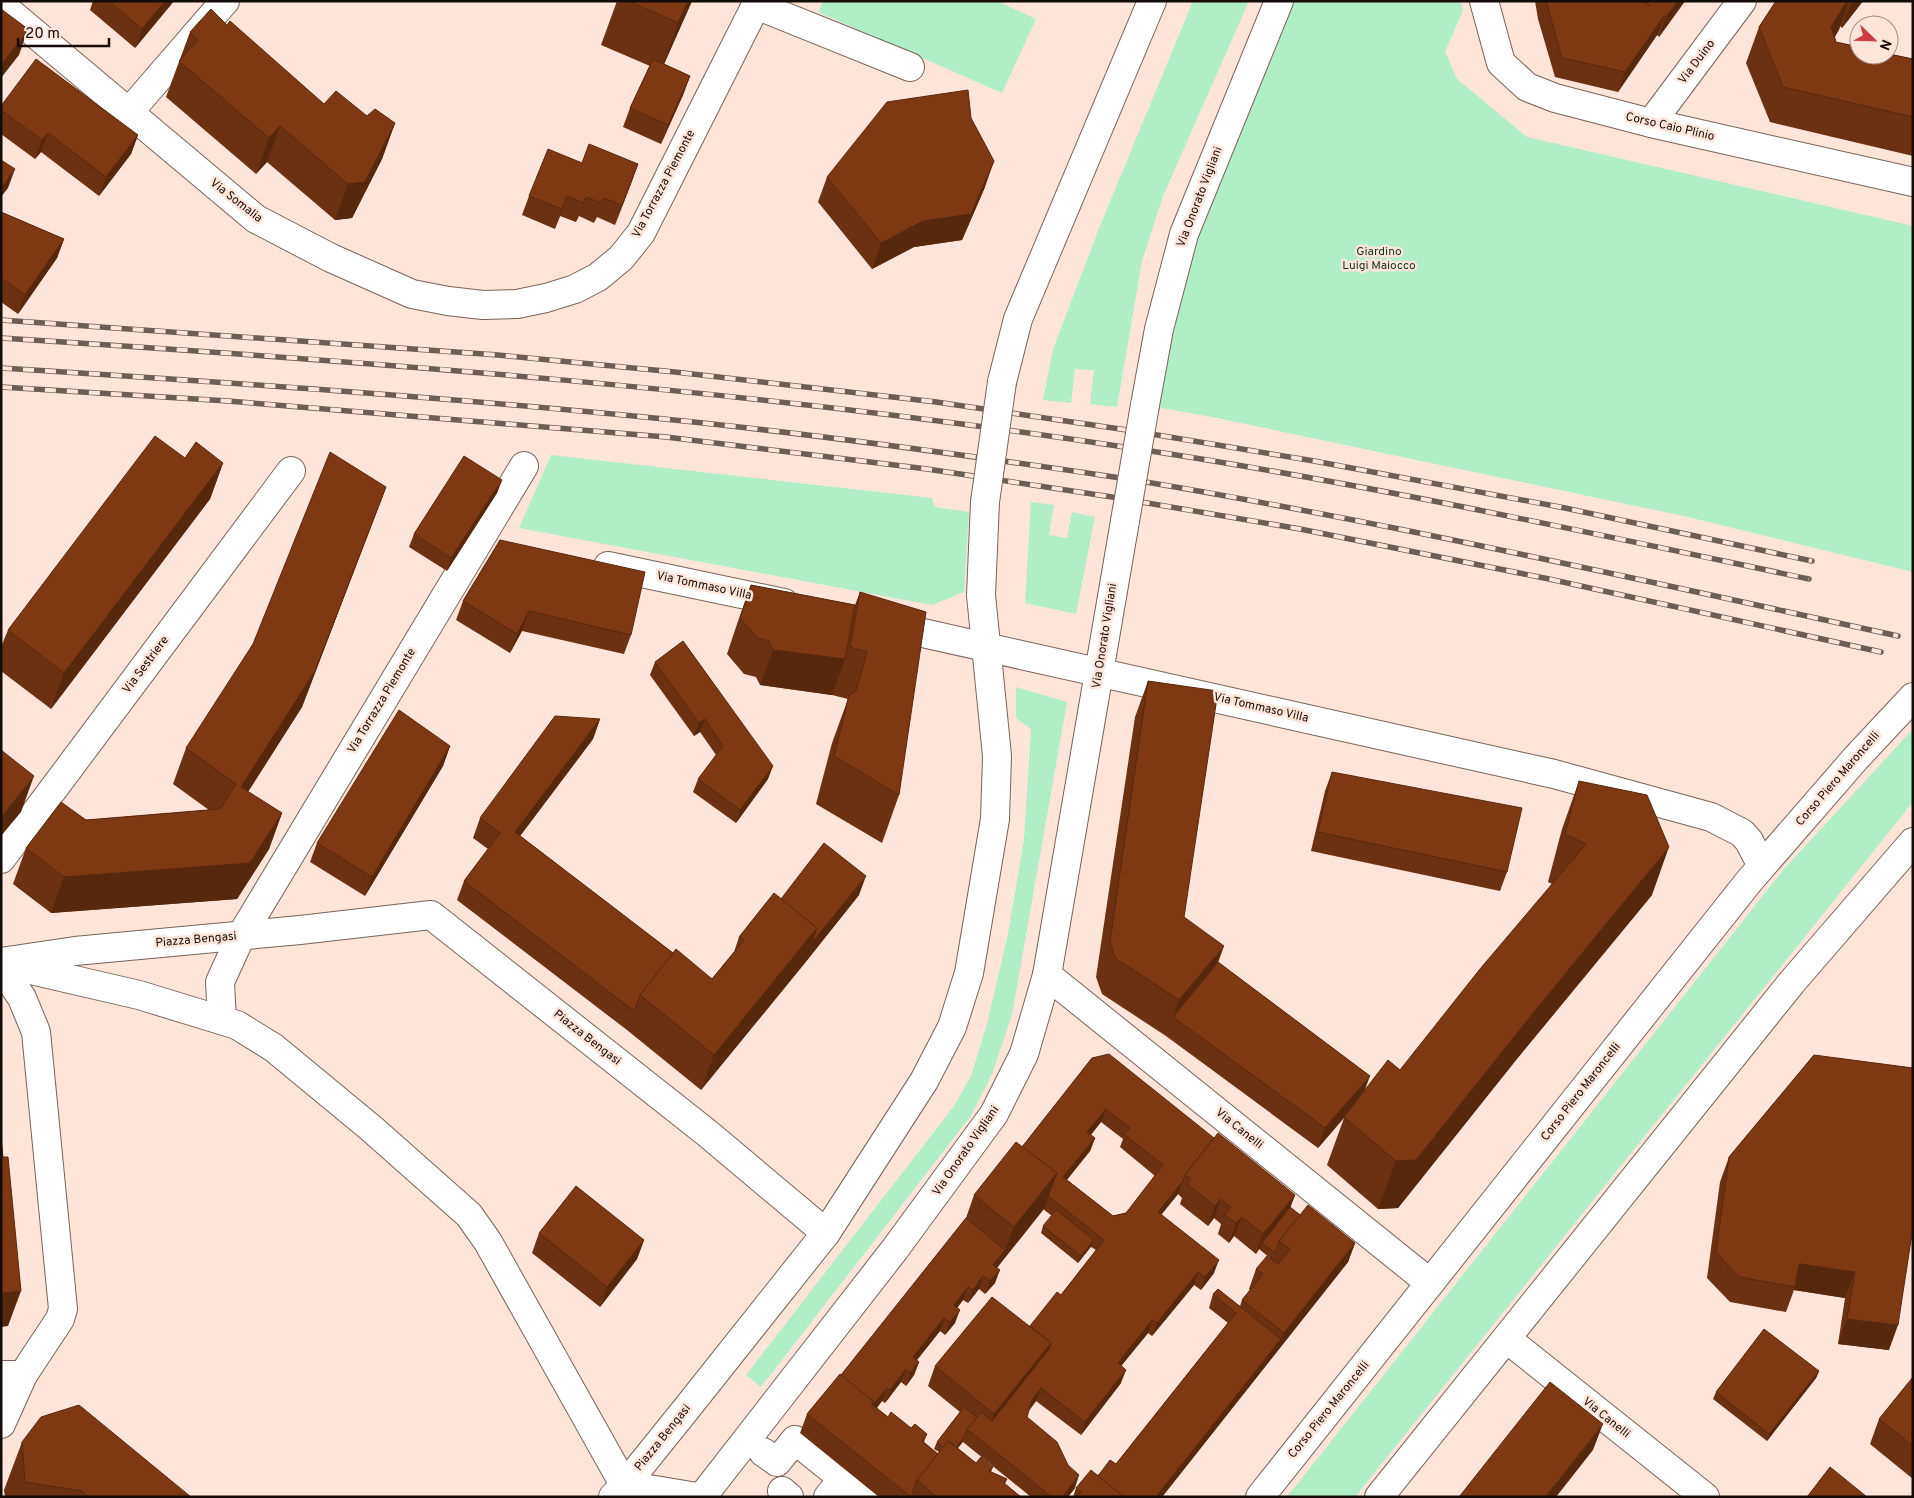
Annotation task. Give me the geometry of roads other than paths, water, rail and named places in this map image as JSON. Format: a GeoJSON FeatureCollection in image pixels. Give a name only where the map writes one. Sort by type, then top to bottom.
{"type":"FeatureCollection","features":[{"type":"Feature","properties":{"kind":"main road"},"geometry":{"type":"LineString","coordinates":[[129,112],[225,1]]}},
{"type":"Feature","properties":{"kind":"main road"},"geometry":{"type":"LineString","coordinates":[[826,1233],[924,1081],[952,1027],[969,974],[995,819],[997,756],[981,595],[985,502],[1002,382],[1018,320],[1152,1]]}},
{"type":"Feature","properties":{"kind":"main road","name":"Via Onorato Vigliani"},"geometry":{"type":"LineString","coordinates":[[702,1497],[895,1249],[994,1114],[1024,1054],[1047,976],[1159,329],[1184,234],[1279,1]]}},
{"type":"Feature","properties":{"kind":"main road","name":"Corso Caio Plinio"},"geometry":{"type":"LineString","coordinates":[[1484,1],[1501,63],[1527,87],[1555,98],[1651,123],[1913,182]]}},
{"type":"Feature","properties":{"kind":"main road","name":"Via Duino"},"geometry":{"type":"LineString","coordinates":[[1651,123],[1742,1]]}},
{"type":"Feature","properties":{"kind":"main road","name":"Via Torrazza Piemonte"},"geometry":{"type":"LineString","coordinates":[[517,304],[575,289],[598,277],[621,258],[641,233],[757,3],[910,67]]}},
{"type":"Feature","properties":{"kind":"main road","name":"Via Somalia"},"geometry":{"type":"LineString","coordinates":[[1,5],[256,219],[331,258],[412,294],[483,305],[517,304]]}},
{"type":"Feature","properties":{"kind":"main road","name":"Via Torrazza Piemonte"},"geometry":{"type":"LineString","coordinates":[[222,1020],[220,982],[241,936],[524,466]]}},
{"type":"Feature","properties":{"kind":"main road","name":"Via Sestriere"},"geometry":{"type":"LineString","coordinates":[[1,859],[291,471]]}},
{"type":"Feature","properties":{"kind":"main road","name":"Via Tommaso Villa"},"geometry":{"type":"LineString","coordinates":[[580,560],[803,608]]}},
{"type":"Feature","properties":{"kind":"main road","name":"Via Tommaso Villa"},"geometry":{"type":"LineString","coordinates":[[862,620],[986,646],[1554,774],[1711,817],[1742,833],[1749,841],[1762,866]]}},
{"type":"Feature","properties":{"kind":"main road","name":"Corso Piero Maroncelli"},"geometry":{"type":"LineString","coordinates":[[1260,1497],[1762,866],[1856,758],[1913,697]]}},
{"type":"Feature","properties":{"kind":"main road"},"geometry":{"type":"LineString","coordinates":[[1379,1497],[1792,982],[1913,842]]}},
{"type":"Feature","properties":{"kind":"main road","name":"Piazza Bengasi"},"geometry":{"type":"LineString","coordinates":[[431,915],[707,1133],[826,1233],[623,1493],[488,1242],[469,1214],[372,1129],[274,1048],[237,1025],[139,996],[1,962],[75,951],[241,936],[431,915]]}},
{"type":"Feature","properties":{"kind":"main road"},"geometry":{"type":"LineString","coordinates":[[1,967],[22,998],[36,1032],[63,1308],[60,1319],[12,1375],[1,1424]]}},
{"type":"Feature","properties":{"kind":"main road","name":"Via Canelli"},"geometry":{"type":"LineString","coordinates":[[1047,976],[1430,1283]]}},
{"type":"Feature","properties":{"kind":"main road","name":"Via Canelli"},"geometry":{"type":"LineString","coordinates":[[1507,1339],[1705,1497]]}},
{"type":"Feature","properties":{"kind":"main road"},"geometry":{"type":"LineString","coordinates":[[763,1452],[778,1462],[795,1440],[836,1488],[866,1497]]}},
{"type":"Feature","properties":{"kind":"main road"},"geometry":{"type":"LineString","coordinates":[[623,1493],[697,1497]]}},
{"type":"Feature","properties":{"kind":"railway"},"geometry":{"type":"LineString","coordinates":[[1,320],[498,355],[675,372],[936,402],[1127,430],[1314,461],[1565,508],[1812,561]]}},
{"type":"Feature","properties":{"kind":"railway"},"geometry":{"type":"LineString","coordinates":[[1,338],[283,357],[564,380],[844,409],[984,427],[1210,460],[1296,475],[1467,508],[1809,579]]}},
{"type":"Feature","properties":{"kind":"railway"},"geometry":{"type":"LineString","coordinates":[[1,368],[333,390],[581,411],[777,431],[890,445],[1114,477],[1252,500],[1453,540],[1898,636]]}},
{"type":"Feature","properties":{"kind":"railway"},"geometry":{"type":"LineString","coordinates":[[1,387],[228,401],[666,437],[927,469],[1112,497],[1300,529],[1549,579],[1881,652]]}},
{"type":"Feature","properties":{"kind":"park label","name":"Giardino Luigi Maiocco"},"geometry":{"type":"Point","coordinates":[1379,259]}}]}
